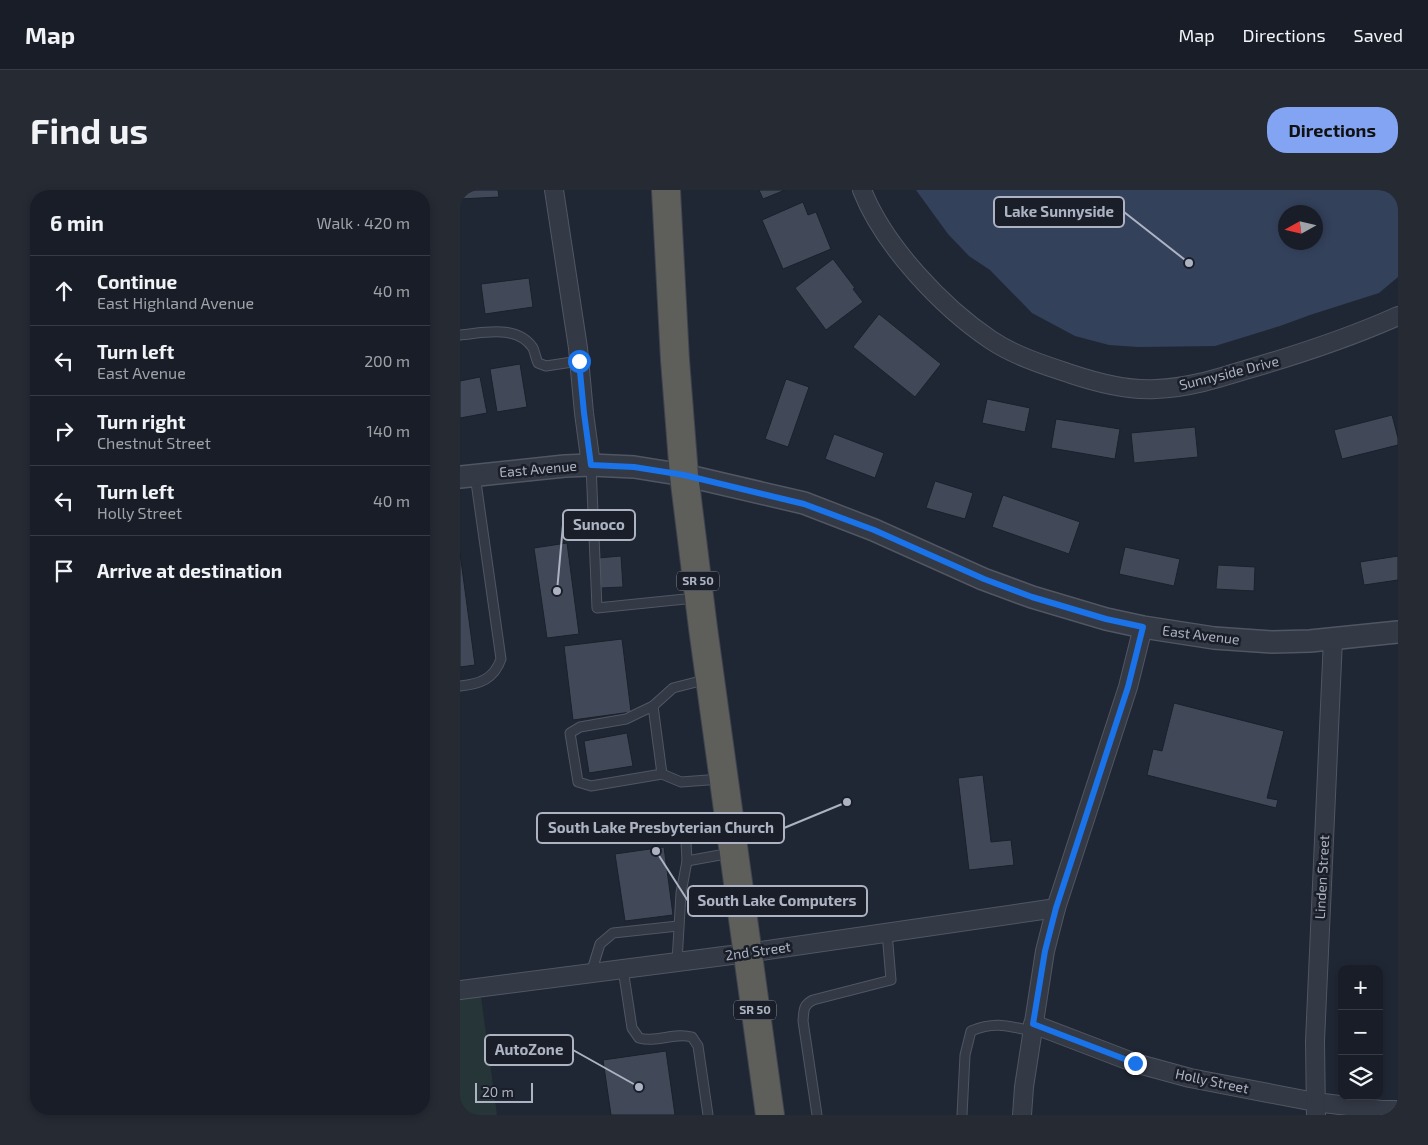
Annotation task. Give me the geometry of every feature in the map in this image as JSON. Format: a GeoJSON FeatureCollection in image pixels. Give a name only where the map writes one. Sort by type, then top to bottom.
{"type":"FeatureCollection","features":[{"type":"Feature","properties":{"kind":"highway","name":"SR 50"},"geometry":{"type":"LineString","coordinates":[[666,190],[675,360],[684,475],[770,1115]]}},
{"type":"Feature","properties":{"kind":"street"},"geometry":{"type":"LineString","coordinates":[[554,190],[579,361],[591,465]]}},
{"type":"Feature","properties":{"kind":"street","name":"Sunnyside Drive"},"geometry":{"type":"LineString","coordinates":[[862,190],[880,225],[901,254],[930,288],[956,313],[992,341],[1013,352],[1093,381],[1129,388],[1155,390],[1191,386],[1299,355],[1398,316]]}},
{"type":"Feature","properties":{"kind":"street","name":"East Avenue"},"geometry":{"type":"LineString","coordinates":[[468,476],[591,465],[634,467],[684,475],[804,504],[874,530],[984,579],[1032,597],[1106,619],[1143,627],[1214,638],[1272,642],[1333,639],[1398,632]]}},
{"type":"Feature","properties":{"kind":"street"},"geometry":{"type":"LineString","coordinates":[[1022,1115],[1024,1087],[1045,951],[1056,908],[1128,687],[1143,627]]}},
{"type":"Feature","properties":{"kind":"street","name":"Linden Street"},"geometry":{"type":"LineString","coordinates":[[1315,1108],[1316,1032],[1333,639]]}},
{"type":"Feature","properties":{"kind":"street","name":"2nd Street"},"geometry":{"type":"LineString","coordinates":[[460,990],[677,962],[1056,908]]}},
{"type":"Feature","properties":{"kind":"street","name":"Holly Street"},"geometry":{"type":"LineString","coordinates":[[1033,1028],[1135,1063],[1315,1108],[1398,1110]]}},
{"type":"Feature","properties":{"kind":"lane"},"geometry":{"type":"LineString","coordinates":[[460,335],[500,331],[524,338],[533,349],[538,363],[546,366],[579,361]]}},
{"type":"Feature","properties":{"kind":"lane"},"geometry":{"type":"LineString","coordinates":[[591,465],[597,608],[700,597]]}},
{"type":"Feature","properties":{"kind":"lane"},"geometry":{"type":"LineString","coordinates":[[460,686],[482,681],[492,676],[498,668],[501,659],[468,476]]}},
{"type":"Feature","properties":{"kind":"lane"},"geometry":{"type":"LineString","coordinates":[[710,679],[673,688],[653,706],[626,719],[580,727],[570,733],[578,782],[591,786],[662,774],[681,782],[724,779]]}},
{"type":"Feature","properties":{"kind":"lane"},"geometry":{"type":"LineString","coordinates":[[653,706],[662,774]]}},
{"type":"Feature","properties":{"kind":"lane"},"geometry":{"type":"LineString","coordinates":[[642,828],[729,817]]}},
{"type":"Feature","properties":{"kind":"lane"},"geometry":{"type":"LineString","coordinates":[[677,962],[681,893],[687,861],[685,823]]}},
{"type":"Feature","properties":{"kind":"lane"},"geometry":{"type":"LineString","coordinates":[[687,861],[734,853]]}},
{"type":"Feature","properties":{"kind":"lane"},"geometry":{"type":"LineString","coordinates":[[591,973],[600,944],[613,933],[678,926]]}},
{"type":"Feature","properties":{"kind":"lane"},"geometry":{"type":"LineString","coordinates":[[817,1115],[803,1021],[807,1003],[891,980],[887,932]]}},
{"type":"Feature","properties":{"kind":"lane"},"geometry":{"type":"LineString","coordinates":[[624,968],[632,1028],[639,1038],[646,1040],[683,1035],[692,1037],[698,1046],[708,1115]]}},
{"type":"Feature","properties":{"kind":"lane"},"geometry":{"type":"LineString","coordinates":[[962,1115],[965,1055],[971,1031],[982,1026],[998,1024],[1033,1028]]}},
{"type":"Feature","properties":{"kind":"shaded area"},"geometry":{"type":"Polygon","coordinates":[[[481,997],[497,1115],[460,1115],[460,1000],[481,997]]]}},
{"type":"Feature","properties":{"kind":"water"},"geometry":{"type":"Polygon","coordinates":[[[916,190],[1398,190],[1398,277],[1379,293],[1215,346],[1138,347],[1109,345],[1075,336],[1032,313],[990,270],[969,256],[948,234],[916,190]]]}},
{"type":"Feature","properties":{"kind":"building"},"geometry":{"type":"Polygon","coordinates":[[[460,190],[498,190],[499,197],[460,199],[460,190]]]}},
{"type":"Feature","properties":{"kind":"building"},"geometry":{"type":"Polygon","coordinates":[[[759,190],[785,190],[763,199],[759,190]]]}},
{"type":"Feature","properties":{"kind":"building"},"geometry":{"type":"Polygon","coordinates":[[[803,202],[808,215],[816,212],[831,249],[783,269],[762,220],[803,202]]]}},
{"type":"Feature","properties":{"kind":"building"},"geometry":{"type":"Polygon","coordinates":[[[833,259],[863,302],[826,330],[795,288],[833,259]]]}},
{"type":"Feature","properties":{"kind":"building"},"geometry":{"type":"Polygon","coordinates":[[[529,278],[533,307],[485,314],[481,284],[529,278]]]}},
{"type":"Feature","properties":{"kind":"building"},"geometry":{"type":"Polygon","coordinates":[[[879,314],[941,364],[915,397],[853,347],[879,314]]]}},
{"type":"Feature","properties":{"kind":"building"},"geometry":{"type":"Polygon","coordinates":[[[520,364],[527,407],[497,412],[490,369],[520,364]]]}},
{"type":"Feature","properties":{"kind":"building"},"geometry":{"type":"Polygon","coordinates":[[[480,377],[487,413],[460,418],[460,381],[480,377]]]}},
{"type":"Feature","properties":{"kind":"building"},"geometry":{"type":"Polygon","coordinates":[[[786,379],[809,387],[788,447],[765,439],[786,379]]]}},
{"type":"Feature","properties":{"kind":"building"},"geometry":{"type":"Polygon","coordinates":[[[987,399],[1030,408],[1025,432],[982,423],[987,399]]]}},
{"type":"Feature","properties":{"kind":"building"},"geometry":{"type":"Polygon","coordinates":[[[1392,415],[1398,445],[1342,459],[1334,430],[1392,415]]]}},
{"type":"Feature","properties":{"kind":"building"},"geometry":{"type":"Polygon","coordinates":[[[1056,419],[1120,429],[1115,459],[1051,448],[1056,419]]]}},
{"type":"Feature","properties":{"kind":"building"},"geometry":{"type":"Polygon","coordinates":[[[1195,427],[1198,457],[1134,463],[1131,433],[1195,427]]]}},
{"type":"Feature","properties":{"kind":"building"},"geometry":{"type":"Polygon","coordinates":[[[834,434],[884,453],[875,478],[825,459],[834,434]]]}},
{"type":"Feature","properties":{"kind":"building"},"geometry":{"type":"Polygon","coordinates":[[[935,481],[973,493],[965,519],[926,508],[935,481]]]}},
{"type":"Feature","properties":{"kind":"building"},"geometry":{"type":"Polygon","coordinates":[[[1003,495],[1080,522],[1069,554],[992,527],[1003,495]]]}},
{"type":"Feature","properties":{"kind":"building"},"geometry":{"type":"Polygon","coordinates":[[[567,543],[579,634],[547,638],[534,548],[567,543]]]}},
{"type":"Feature","properties":{"kind":"building"},"geometry":{"type":"Polygon","coordinates":[[[1125,547],[1180,559],[1174,586],[1119,574],[1125,547]]]}},
{"type":"Feature","properties":{"kind":"building"},"geometry":{"type":"Polygon","coordinates":[[[460,553],[475,665],[460,667],[460,553]]]}},
{"type":"Feature","properties":{"kind":"building"},"geometry":{"type":"Polygon","coordinates":[[[621,556],[623,587],[601,588],[598,558],[621,556]]]}},
{"type":"Feature","properties":{"kind":"building"},"geometry":{"type":"Polygon","coordinates":[[[1398,556],[1398,580],[1364,585],[1360,562],[1398,556]]]}},
{"type":"Feature","properties":{"kind":"building"},"geometry":{"type":"Polygon","coordinates":[[[1218,565],[1255,567],[1254,591],[1216,589],[1218,565]]]}},
{"type":"Feature","properties":{"kind":"building"},"geometry":{"type":"Polygon","coordinates":[[[622,639],[631,712],[573,720],[564,646],[622,639]]]}},
{"type":"Feature","properties":{"kind":"building"},"geometry":{"type":"Polygon","coordinates":[[[1174,703],[1284,731],[1267,798],[1278,800],[1276,808],[1147,775],[1153,749],[1162,751],[1174,703]]]}},
{"type":"Feature","properties":{"kind":"building"},"geometry":{"type":"Polygon","coordinates":[[[627,733],[633,766],[589,773],[584,741],[627,733]]]}},
{"type":"Feature","properties":{"kind":"building"},"geometry":{"type":"Polygon","coordinates":[[[983,775],[991,842],[1011,840],[1014,865],[969,870],[958,778],[983,775]]]}},
{"type":"Feature","properties":{"kind":"building"},"geometry":{"type":"Polygon","coordinates":[[[664,847],[673,915],[625,921],[615,854],[664,847]]]}},
{"type":"Feature","properties":{"kind":"building"},"geometry":{"type":"Polygon","coordinates":[[[666,1051],[675,1115],[611,1115],[603,1060],[666,1051]]]}},
{"type":"Feature","properties":{"kind":"place","name":"Lake Sunnyside"},"geometry":{"type":"Point","coordinates":[1189,263]}},
{"type":"Feature","properties":{"kind":"place","name":"Sunoco"},"geometry":{"type":"Point","coordinates":[557,591]}},
{"type":"Feature","properties":{"kind":"place","name":"South Lake Presbyterian Church"},"geometry":{"type":"Point","coordinates":[847,802]}},
{"type":"Feature","properties":{"kind":"place","name":"South Lake Computers"},"geometry":{"type":"Point","coordinates":[656,851]}},
{"type":"Feature","properties":{"kind":"place","name":"AutoZone"},"geometry":{"type":"Point","coordinates":[639,1087]}},
{"type":"Feature","properties":{"kind":"route"},"geometry":{"type":"LineString","coordinates":[[579,361],[591,465],[634,467],[684,475],[804,504],[874,530],[984,579],[1032,597],[1106,619],[1143,627],[1128,687],[1056,908],[1045,951],[1033,1024],[1135,1063]]}}]}
